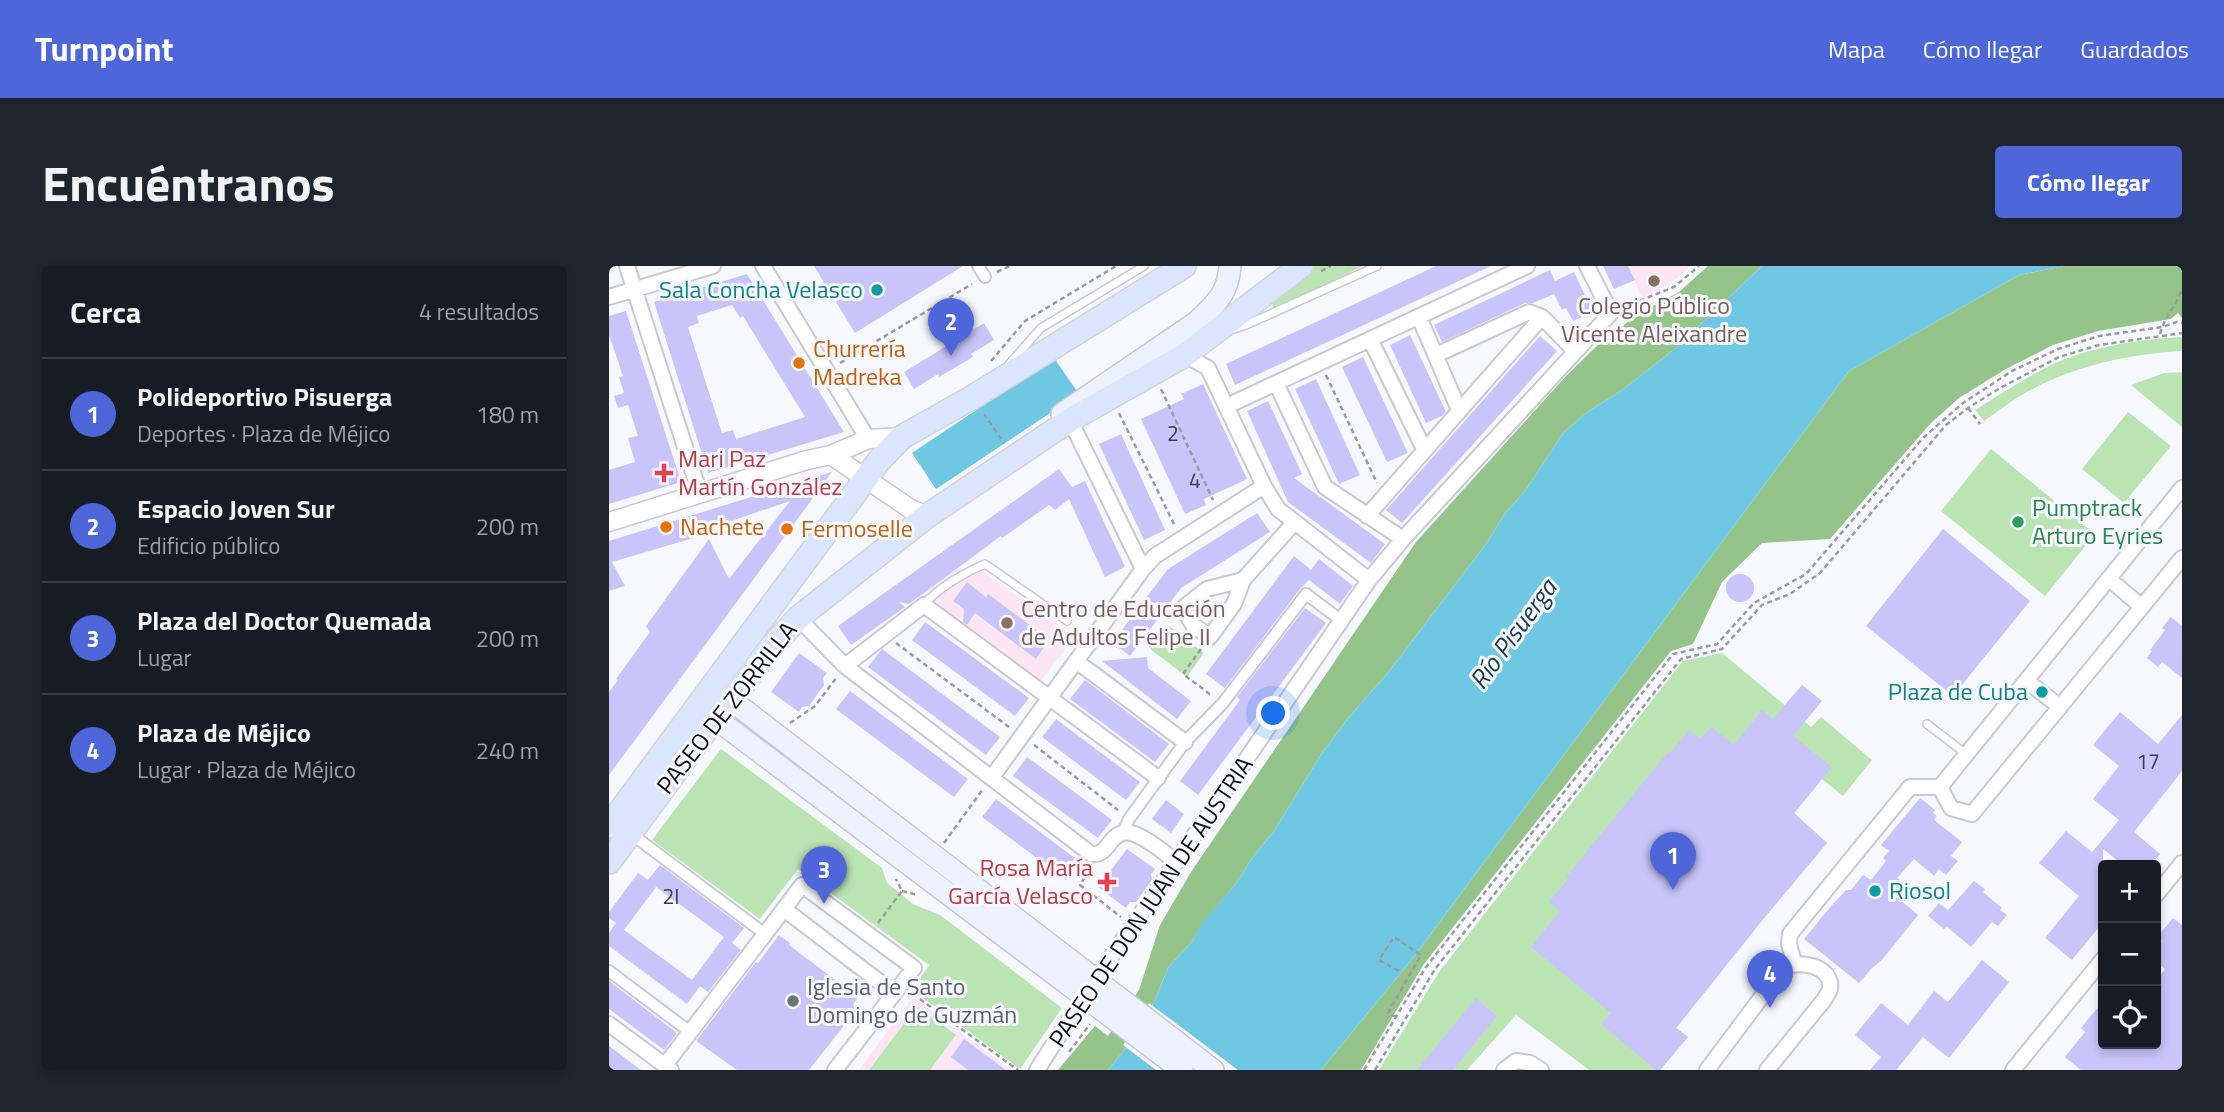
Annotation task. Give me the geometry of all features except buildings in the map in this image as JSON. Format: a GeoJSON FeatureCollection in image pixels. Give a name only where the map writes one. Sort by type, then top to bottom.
{"type":"FeatureCollection","features":[{"type":"Feature","properties":{"kind":"main road","name":"PASEO DE ZORRILLA"},"geometry":{"type":"LineString","coordinates":[[997,468],[1009,450],[1197,322],[1215,304],[1229,283],[1230,266]]}},
{"type":"Feature","properties":{"kind":"main road","name":"PASEO DE ZORRILLA"},"geometry":{"type":"LineString","coordinates":[[609,862],[617,817],[883,455],[902,437],[991,385],[1178,267]]}},
{"type":"Feature","properties":{"kind":"main road","name":"PASEO DE ZORRILLA"},"geometry":{"type":"LineString","coordinates":[[617,817],[715,718],[772,646],[798,618],[927,516],[997,468],[1070,420],[1185,355],[1309,269]]}},
{"type":"Feature","properties":{"kind":"main road"},"geometry":{"type":"LineString","coordinates":[[706,696],[731,700],[934,857],[1090,988],[1108,1011],[1182,1070]]}},
{"type":"Feature","properties":{"kind":"main road"},"geometry":{"type":"LineString","coordinates":[[706,696],[715,718],[1090,988]]}},
{"type":"Feature","properties":{"kind":"main road"},"geometry":{"type":"LineString","coordinates":[[1108,1011],[1213,1070]]}},
{"type":"Feature","properties":{"kind":"street"},"geometry":{"type":"LineString","coordinates":[[627,266],[700,494]]}},
{"type":"Feature","properties":{"kind":"street"},"geometry":{"type":"LineString","coordinates":[[609,297],[713,266]]}},
{"type":"Feature","properties":{"kind":"street"},"geometry":{"type":"LineString","coordinates":[[763,266],[868,439]]}},
{"type":"Feature","properties":{"kind":"street"},"geometry":{"type":"LineString","coordinates":[[978,266],[985,277]]}},
{"type":"Feature","properties":{"kind":"street"},"geometry":{"type":"LineString","coordinates":[[1227,407],[1527,266]]}},
{"type":"Feature","properties":{"kind":"street"},"geometry":{"type":"LineString","coordinates":[[1587,266],[1611,313]]}},
{"type":"Feature","properties":{"kind":"street"},"geometry":{"type":"LineString","coordinates":[[1436,355],[1529,312],[1542,317],[1575,351]]}},
{"type":"Feature","properties":{"kind":"street","name":"PASEO DE DON JUAN DE AUSTRIA"},"geometry":{"type":"LineString","coordinates":[[1037,1070],[1090,988],[1369,580],[1403,539],[1611,313]]}},
{"type":"Feature","properties":{"kind":"street"},"geometry":{"type":"LineString","coordinates":[[1419,317],[1459,410]]}},
{"type":"Feature","properties":{"kind":"street"},"geometry":{"type":"LineString","coordinates":[[1367,516],[1542,317]]}},
{"type":"Feature","properties":{"kind":"street"},"geometry":{"type":"LineString","coordinates":[[1370,340],[1424,449]]}},
{"type":"Feature","properties":{"kind":"street"},"geometry":{"type":"LineString","coordinates":[[1185,355],[1207,368],[1264,486],[1278,509],[1369,580]]}},
{"type":"Feature","properties":{"kind":"street"},"geometry":{"type":"LineString","coordinates":[[1276,383],[1325,487],[1403,539]]}},
{"type":"Feature","properties":{"kind":"street"},"geometry":{"type":"LineString","coordinates":[[1070,420],[1143,569]]}},
{"type":"Feature","properties":{"kind":"street"},"geometry":{"type":"LineString","coordinates":[[609,522],[807,460],[831,455],[868,439],[902,437]]}},
{"type":"Feature","properties":{"kind":"street"},"geometry":{"type":"LineString","coordinates":[[831,455],[909,508],[927,516]]}},
{"type":"Feature","properties":{"kind":"street"},"geometry":{"type":"LineString","coordinates":[[992,777],[1155,556],[1264,486]]}},
{"type":"Feature","properties":{"kind":"street"},"geometry":{"type":"LineString","coordinates":[[1940,787],[2182,488]]}},
{"type":"Feature","properties":{"kind":"street"},"geometry":{"type":"LineString","coordinates":[[1244,580],[1207,589],[1183,608],[1193,625],[1210,637],[1234,604],[1244,580],[1294,523]]}},
{"type":"Feature","properties":{"kind":"street"},"geometry":{"type":"LineString","coordinates":[[1940,787],[1951,808],[1972,814],[2182,558]]}},
{"type":"Feature","properties":{"kind":"street"},"geometry":{"type":"LineString","coordinates":[[2109,579],[2142,607]]}},
{"type":"Feature","properties":{"kind":"street"},"geometry":{"type":"LineString","coordinates":[[1123,833],[1129,819],[1157,778],[1185,742],[1223,703],[1306,594],[1342,621]]}},
{"type":"Feature","properties":{"kind":"street"},"geometry":{"type":"LineString","coordinates":[[845,666],[924,605],[1157,778]]}},
{"type":"Feature","properties":{"kind":"street"},"geometry":{"type":"LineString","coordinates":[[798,618],[845,666],[1091,854],[1098,855],[1103,852],[1123,833],[1134,834],[1177,862]]}},
{"type":"Feature","properties":{"kind":"street"},"geometry":{"type":"LineString","coordinates":[[1076,661],[1185,742]]}},
{"type":"Feature","properties":{"kind":"street"},"geometry":{"type":"LineString","coordinates":[[2028,681],[2060,707]]}},
{"type":"Feature","properties":{"kind":"street"},"geometry":{"type":"LineString","coordinates":[[1794,963],[1789,944],[1790,934],[1910,787],[1940,787]]}},
{"type":"Feature","properties":{"kind":"street"},"geometry":{"type":"LineString","coordinates":[[617,817],[765,934]]}},
{"type":"Feature","properties":{"kind":"street"},"geometry":{"type":"LineString","coordinates":[[2161,889],[2182,864]]}},
{"type":"Feature","properties":{"kind":"street"},"geometry":{"type":"LineString","coordinates":[[609,1024],[668,1068],[690,1031],[802,885],[914,968],[835,1070]]}},
{"type":"Feature","properties":{"kind":"street"},"geometry":{"type":"LineString","coordinates":[[784,909],[897,989]]}},
{"type":"Feature","properties":{"kind":"street"},"geometry":{"type":"LineString","coordinates":[[1707,1070],[1784,967],[1794,963],[1818,967],[1828,979],[1830,989],[1767,1070]]}},
{"type":"Feature","properties":{"kind":"street"},"geometry":{"type":"LineString","coordinates":[[2013,1070],[2098,965]]}},
{"type":"Feature","properties":{"kind":"street"},"geometry":{"type":"LineString","coordinates":[[609,971],[690,1031]]}},
{"type":"Feature","properties":{"kind":"street"},"geometry":{"type":"LineString","coordinates":[[1504,1070],[1516,1061],[1530,1063],[1541,1070]]}},
{"type":"Feature","properties":{"kind":"lane","name":"PASEO DE ZORRILLA"},"geometry":{"type":"LineString","coordinates":[[991,385],[1041,328],[1144,266]]}},
{"type":"Feature","properties":{"kind":"lane","name":"PASEO DE ZORRILLA"},"geometry":{"type":"LineString","coordinates":[[1213,335],[1246,325],[1377,266]]}},
{"type":"Feature","properties":{"kind":"lane"},"geometry":{"type":"LineString","coordinates":[[924,605],[937,591],[985,564],[1067,621]]}},
{"type":"Feature","properties":{"kind":"lane"},"geometry":{"type":"LineString","coordinates":[[1927,724],[1967,754]]}},
{"type":"Feature","properties":{"kind":"path"},"geometry":{"type":"LineString","coordinates":[[837,365],[985,277],[1010,266]]}},
{"type":"Feature","properties":{"kind":"path"},"geometry":{"type":"LineString","coordinates":[[1309,269],[1331,266]]}},
{"type":"Feature","properties":{"kind":"path"},"geometry":{"type":"LineString","coordinates":[[1611,313],[1674,287],[1699,266]]}},
{"type":"Feature","properties":{"kind":"path"},"geometry":{"type":"LineString","coordinates":[[2160,335],[2164,320],[2179,299],[2182,288]]}},
{"type":"Feature","properties":{"kind":"path"},"geometry":{"type":"LineString","coordinates":[[1364,1070],[1426,967],[1673,653],[1717,644],[1754,603],[1806,575],[1924,437],[1963,403],[2012,371],[2058,349],[2099,336],[2182,323]]}},
{"type":"Feature","properties":{"kind":"path"},"geometry":{"type":"LineString","coordinates":[[1375,1070],[1435,969],[1681,659],[1722,649],[1762,605],[1790,594],[1820,573],[1947,425],[2000,387],[2059,357],[2099,345],[2182,333]]}},
{"type":"Feature","properties":{"kind":"path"},"geometry":{"type":"LineString","coordinates":[[1321,362],[1383,497]]}},
{"type":"Feature","properties":{"kind":"path"},"geometry":{"type":"LineString","coordinates":[[1154,374],[1219,513]]}},
{"type":"Feature","properties":{"kind":"path"},"geometry":{"type":"LineString","coordinates":[[1111,397],[1181,539]]}},
{"type":"Feature","properties":{"kind":"path"},"geometry":{"type":"LineString","coordinates":[[980,408],[1005,444]]}},
{"type":"Feature","properties":{"kind":"path"},"geometry":{"type":"LineString","coordinates":[[1968,408],[1980,424]]}},
{"type":"Feature","properties":{"kind":"path"},"geometry":{"type":"LineString","coordinates":[[885,635],[1129,819]]}},
{"type":"Feature","properties":{"kind":"path"},"geometry":{"type":"LineString","coordinates":[[1210,637],[1183,674],[1223,703]]}},
{"type":"Feature","properties":{"kind":"path"},"geometry":{"type":"LineString","coordinates":[[774,734],[815,706],[845,666]]}},
{"type":"Feature","properties":{"kind":"path"},"geometry":{"type":"LineString","coordinates":[[934,857],[992,777]]}},
{"type":"Feature","properties":{"kind":"path"},"geometry":{"type":"LineString","coordinates":[[1098,855],[1080,885],[1133,926]]}},
{"type":"Feature","properties":{"kind":"path"},"geometry":{"type":"LineString","coordinates":[[870,934],[902,891],[893,872]]}},
{"type":"Feature","properties":{"kind":"path"},"geometry":{"type":"LineString","coordinates":[[1396,1017],[1388,1013],[1421,955],[1394,937],[1379,960],[1401,972]]}},
{"type":"Feature","properties":{"kind":"path"},"geometry":{"type":"LineString","coordinates":[[897,989],[1018,1070]]}},
{"type":"Feature","properties":{"kind":"path"},"geometry":{"type":"LineString","coordinates":[[1067,1053],[1108,1011]]}},
{"type":"Feature","properties":{"kind":"shaded area","name":"Colegio Público Vicente Aleixandre"},"geometry":{"type":"Polygon","coordinates":[[[1628,266],[1691,266],[1672,282],[1642,298],[1628,266]]]}},
{"type":"Feature","properties":{"kind":"shaded area","name":"Centro de Educación de Adultos Felipe II"},"geometry":{"type":"Polygon","coordinates":[[[958,567],[964,572],[968,570],[973,576],[982,571],[1075,637],[1040,682],[940,609],[929,590],[958,567]]]}},
{"type":"Feature","properties":{"kind":"shaded area"},"geometry":{"type":"Polygon","coordinates":[[[913,997],[1011,1070],[859,1070],[913,997]]]}},
{"type":"Feature","properties":{"kind":"green space"},"geometry":{"type":"Polygon","coordinates":[[[1311,266],[1363,266],[1274,310],[1271,302],[1311,266]]]}},
{"type":"Feature","properties":{"kind":"green space"},"geometry":{"type":"Polygon","coordinates":[[[1708,266],[1762,266],[1676,348],[1564,432],[1486,544],[1387,674],[1322,753],[1274,831],[1238,881],[1168,968],[1154,1002],[1125,1049],[1108,1070],[1058,1070],[1095,1026],[1108,1036],[1139,990],[1160,925],[1191,872],[1416,542],[1566,376],[1608,335],[1614,336],[1631,318],[1679,292],[1708,266]]]}},
{"type":"Feature","properties":{"kind":"green space"},"geometry":{"type":"Polygon","coordinates":[[[2064,266],[2182,266],[2182,318],[2178,313],[2171,319],[2098,331],[2053,345],[2006,369],[1959,398],[1930,424],[1830,539],[1762,543],[1722,582],[1693,644],[1671,651],[1424,964],[1361,1070],[1321,1070],[1413,958],[1849,371],[2019,275],[2064,266]]]}},
{"type":"Feature","properties":{"kind":"green space"},"geometry":{"type":"Polygon","coordinates":[[[2182,337],[2182,351],[2121,358],[2062,375],[2025,393],[1984,421],[1975,410],[2030,376],[2065,359],[2123,344],[2182,337]]]}},
{"type":"Feature","properties":{"kind":"green space"},"geometry":{"type":"Polygon","coordinates":[[[2182,372],[2182,427],[2131,385],[2164,373],[2182,372]]]}},
{"type":"Feature","properties":{"kind":"green space"},"geometry":{"type":"Polygon","coordinates":[[[2128,412],[2171,446],[2124,503],[2082,469],[2128,412]]]}},
{"type":"Feature","properties":{"kind":"green space","name":"Pumptrack Arturo Eyries"},"geometry":{"type":"Polygon","coordinates":[[[1991,449],[2095,534],[2045,596],[1941,511],[1991,449]]]}},
{"type":"Feature","properties":{"kind":"green space"},"geometry":{"type":"Polygon","coordinates":[[[1169,626],[1204,653],[1187,677],[1150,649],[1169,626]]]}},
{"type":"Feature","properties":{"kind":"green space"},"geometry":{"type":"Polygon","coordinates":[[[1722,653],[1811,727],[1821,717],[1872,760],[1843,796],[1822,779],[1794,813],[1827,843],[1676,1028],[1688,1037],[1660,1070],[1589,1070],[1516,1015],[1467,1070],[1379,1070],[1439,972],[1683,661],[1722,653]]]}},
{"type":"Feature","properties":{"kind":"green space"},"geometry":{"type":"Polygon","coordinates":[[[721,749],[882,868],[887,883],[913,904],[940,915],[1062,1008],[1020,1069],[912,990],[929,965],[798,869],[760,919],[652,840],[721,749]]]}},
{"type":"Feature","properties":{"kind":"green space"},"geometry":{"type":"Polygon","coordinates":[[[917,1006],[956,1035],[930,1070],[869,1070],[917,1006]]]}},
{"type":"Feature","properties":{"kind":"water","name":"Río Pisuerga"},"geometry":{"type":"Polygon","coordinates":[[[1762,266],[2064,266],[2019,275],[1849,371],[1413,958],[1321,1070],[1108,1070],[1125,1049],[1154,1002],[1168,968],[1238,881],[1274,831],[1322,753],[1387,674],[1486,544],[1564,432],[1676,348],[1762,266]]]}},
{"type":"Feature","properties":{"kind":"water"},"geometry":{"type":"Polygon","coordinates":[[[1054,358],[1079,394],[936,489],[912,453],[1054,358]]]}},
{"type":"Feature","properties":{"kind":"pier"},"geometry":{"type":"Polygon","coordinates":[[[1149,1003],[1238,1070],[1156,1070],[1123,1045],[1149,1003]]]}},
{"type":"Feature","properties":{"kind":"place","name":"Colegio Público Vicente Aleixandre"},"geometry":{"type":"Point","coordinates":[1654,281]}},
{"type":"Feature","properties":{"kind":"place","name":"Sala Concha Velasco"},"geometry":{"type":"Point","coordinates":[877,290]}},
{"type":"Feature","properties":{"kind":"place","name":"Espacio Joven Sur"},"geometry":{"type":"Point","coordinates":[951,356]}},
{"type":"Feature","properties":{"kind":"place","name":"Churrería Madreka"},"geometry":{"type":"Point","coordinates":[799,363]}},
{"type":"Feature","properties":{"kind":"place","name":"Mari Paz Martín González"},"geometry":{"type":"Point","coordinates":[664,473]}},
{"type":"Feature","properties":{"kind":"place","name":"Pumptrack Arturo Eyries"},"geometry":{"type":"Point","coordinates":[2018,522]}},
{"type":"Feature","properties":{"kind":"place","name":"Nachete"},"geometry":{"type":"Point","coordinates":[666,527]}},
{"type":"Feature","properties":{"kind":"place","name":"Fermoselle"},"geometry":{"type":"Point","coordinates":[787,529]}},
{"type":"Feature","properties":{"kind":"place","name":"Centro de Educación de Adultos Felipe II"},"geometry":{"type":"Point","coordinates":[1007,623]}},
{"type":"Feature","properties":{"kind":"place","name":"Plaza de Cuba"},"geometry":{"type":"Point","coordinates":[2042,692]}},
{"type":"Feature","properties":{"kind":"place","name":"Rosa María García Velasco"},"geometry":{"type":"Point","coordinates":[1107,882]}},
{"type":"Feature","properties":{"kind":"place","name":"Polideportivo Pisuerga"},"geometry":{"type":"Point","coordinates":[1673,890]}},
{"type":"Feature","properties":{"kind":"place","name":"Riosol"},"geometry":{"type":"Point","coordinates":[1875,891]}},
{"type":"Feature","properties":{"kind":"place","name":"Plaza del Doctor Quemada"},"geometry":{"type":"Point","coordinates":[824,904]}},
{"type":"Feature","properties":{"kind":"place","name":"Iglesia de Santo Domingo de Guzmán"},"geometry":{"type":"Point","coordinates":[793,1001]}},
{"type":"Feature","properties":{"kind":"place","name":"Plaza de Méjico"},"geometry":{"type":"Point","coordinates":[1770,1008]}}]}
